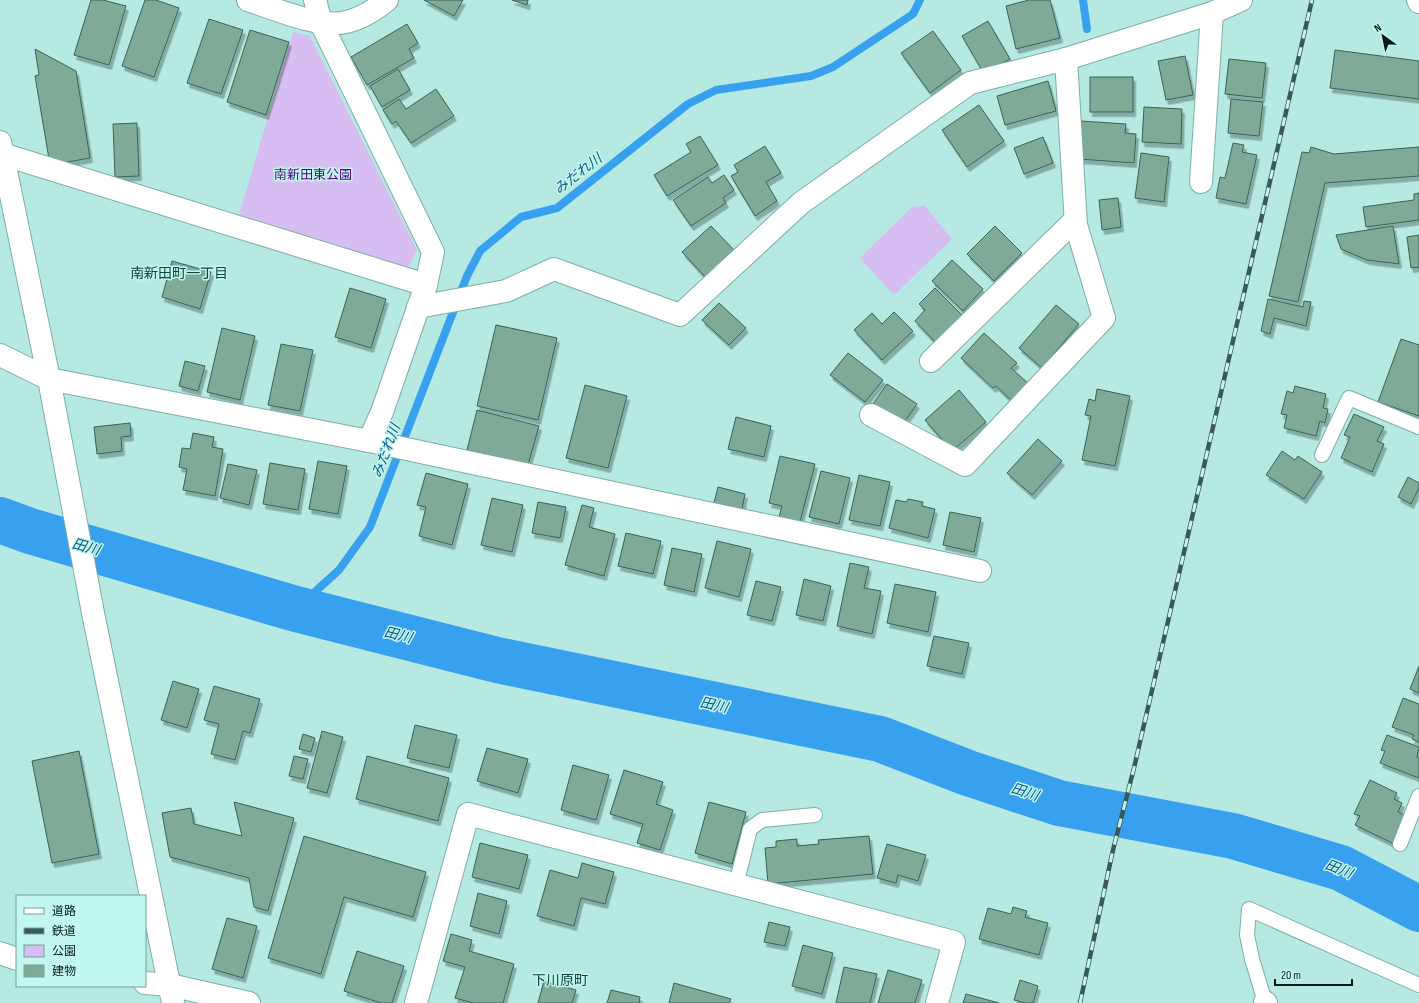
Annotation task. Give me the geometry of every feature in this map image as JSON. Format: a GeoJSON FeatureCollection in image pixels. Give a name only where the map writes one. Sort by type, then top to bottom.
{"type":"FeatureCollection","features":[{"type":"Feature","properties":{"kind":"street"},"geometry":{"type":"LineString","coordinates":[[248,0],[321,23],[346,23],[378,7],[387,0]]}},
{"type":"Feature","properties":{"kind":"street"},"geometry":{"type":"LineString","coordinates":[[315,0],[321,23],[433,252],[426,285],[382,412],[369,441]]}},
{"type":"Feature","properties":{"kind":"street"},"geometry":{"type":"LineString","coordinates":[[418,307],[506,291],[554,269],[680,315],[801,202],[970,83],[1066,59],[1212,13],[1242,0]]}},
{"type":"Feature","properties":{"kind":"street"},"geometry":{"type":"LineString","coordinates":[[1201,182],[1212,13]]}},
{"type":"Feature","properties":{"kind":"street"},"geometry":{"type":"LineString","coordinates":[[871,415],[965,465],[1104,318],[1075,220],[1066,59]]}},
{"type":"Feature","properties":{"kind":"street"},"geometry":{"type":"LineString","coordinates":[[171,994],[93,613],[49,379],[1,148],[426,285]]}},
{"type":"Feature","properties":{"kind":"street"},"geometry":{"type":"LineString","coordinates":[[931,361],[1075,220]]}},
{"type":"Feature","properties":{"kind":"street"},"geometry":{"type":"LineString","coordinates":[[0,355],[49,379],[369,441],[980,571]]}},
{"type":"Feature","properties":{"kind":"street"},"geometry":{"type":"LineString","coordinates":[[416,1003],[468,814],[954,942],[937,1003]]}},
{"type":"Feature","properties":{"kind":"street"},"geometry":{"type":"LineString","coordinates":[[0,953],[16,959]]}},
{"type":"Feature","properties":{"kind":"street"},"geometry":{"type":"LineString","coordinates":[[146,983],[171,994],[249,1003]]}},
{"type":"Feature","properties":{"kind":"lane"},"geometry":{"type":"LineString","coordinates":[[1322,454],[1349,398],[1419,427]]}},
{"type":"Feature","properties":{"kind":"lane"},"geometry":{"type":"LineString","coordinates":[[1400,844],[1419,796]]}},
{"type":"Feature","properties":{"kind":"lane"},"geometry":{"type":"LineString","coordinates":[[736,885],[750,829],[762,820],[815,815]]}},
{"type":"Feature","properties":{"kind":"lane"},"geometry":{"type":"LineString","coordinates":[[1265,1002],[1250,953],[1248,935],[1249,909],[1419,985]]}},
{"type":"Feature","properties":{"kind":"green space","name":"南新田東公園"},"geometry":{"type":"Polygon","coordinates":[[[293,32],[310,36],[417,250],[408,268],[239,215],[293,32]]]}},
{"type":"Feature","properties":{"kind":"green space"},"geometry":{"type":"Polygon","coordinates":[[[925,206],[952,239],[894,295],[860,258],[912,207],[925,206]]]}},
{"type":"Feature","properties":{"kind":"building"},"geometry":{"type":"Polygon","coordinates":[[[91,0],[103,0],[126,6],[109,65],[74,55],[91,0]]]}},
{"type":"Feature","properties":{"kind":"building"},"geometry":{"type":"Polygon","coordinates":[[[145,0],[156,0],[179,8],[154,77],[122,66],[145,0]]]}},
{"type":"Feature","properties":{"kind":"building"},"geometry":{"type":"Polygon","coordinates":[[[424,0],[463,0],[454,16],[424,0]]]}},
{"type":"Feature","properties":{"kind":"building"},"geometry":{"type":"Polygon","coordinates":[[[512,0],[528,0],[527,5],[512,0]]]}},
{"type":"Feature","properties":{"kind":"building"},"geometry":{"type":"Polygon","coordinates":[[[1029,0],[1050,0],[1060,38],[1016,49],[1006,6],[1029,0]]]}},
{"type":"Feature","properties":{"kind":"building"},"geometry":{"type":"Polygon","coordinates":[[[209,19],[243,30],[221,94],[187,83],[209,19]]]}},
{"type":"Feature","properties":{"kind":"building"},"geometry":{"type":"Polygon","coordinates":[[[988,21],[1010,59],[984,74],[962,36],[988,21]]]}},
{"type":"Feature","properties":{"kind":"building"},"geometry":{"type":"Polygon","coordinates":[[[407,24],[418,43],[409,49],[414,58],[367,85],[351,57],[407,24]]]}},
{"type":"Feature","properties":{"kind":"building"},"geometry":{"type":"Polygon","coordinates":[[[250,30],[289,42],[266,115],[227,102],[250,30]]]}},
{"type":"Feature","properties":{"kind":"building"},"geometry":{"type":"Polygon","coordinates":[[[933,31],[961,70],[930,93],[901,53],[933,31]]]}},
{"type":"Feature","properties":{"kind":"building"},"geometry":{"type":"Polygon","coordinates":[[[35,49],[76,71],[90,158],[50,165],[35,76],[39,75],[35,49]]]}},
{"type":"Feature","properties":{"kind":"building"},"geometry":{"type":"Polygon","coordinates":[[[1335,50],[1419,61],[1419,99],[1330,88],[1335,50]]]}},
{"type":"Feature","properties":{"kind":"building"},"geometry":{"type":"Polygon","coordinates":[[[1185,56],[1193,95],[1166,100],[1158,61],[1185,56]]]}},
{"type":"Feature","properties":{"kind":"building"},"geometry":{"type":"Polygon","coordinates":[[[1229,59],[1266,63],[1262,98],[1225,94],[1229,59]]]}},
{"type":"Feature","properties":{"kind":"building"},"geometry":{"type":"Polygon","coordinates":[[[398,69],[410,90],[382,107],[370,86],[398,69]]]}},
{"type":"Feature","properties":{"kind":"building"},"geometry":{"type":"Polygon","coordinates":[[[1090,77],[1133,77],[1133,112],[1090,112],[1090,77]]]}},
{"type":"Feature","properties":{"kind":"building"},"geometry":{"type":"Polygon","coordinates":[[[1048,81],[1056,111],[1005,125],[997,96],[1048,81]]]}},
{"type":"Feature","properties":{"kind":"building"},"geometry":{"type":"Polygon","coordinates":[[[436,89],[454,116],[411,143],[396,121],[392,124],[383,110],[399,99],[406,109],[436,89]]]}},
{"type":"Feature","properties":{"kind":"building"},"geometry":{"type":"Polygon","coordinates":[[[1231,99],[1263,102],[1259,136],[1228,133],[1231,99]]]}},
{"type":"Feature","properties":{"kind":"building"},"geometry":{"type":"Polygon","coordinates":[[[979,105],[1004,141],[967,167],[942,130],[979,105]]]}},
{"type":"Feature","properties":{"kind":"building"},"geometry":{"type":"Polygon","coordinates":[[[1144,107],[1182,109],[1181,144],[1142,142],[1144,107]]]}},
{"type":"Feature","properties":{"kind":"building"},"geometry":{"type":"Polygon","coordinates":[[[1081,121],[1126,124],[1125,133],[1136,134],[1134,163],[1079,159],[1081,121]]]}},
{"type":"Feature","properties":{"kind":"building"},"geometry":{"type":"Polygon","coordinates":[[[137,123],[139,176],[115,177],[113,124],[137,123]]]}},
{"type":"Feature","properties":{"kind":"building"},"geometry":{"type":"Polygon","coordinates":[[[700,136],[718,165],[667,196],[654,175],[691,152],[686,144],[700,136]]]}},
{"type":"Feature","properties":{"kind":"building"},"geometry":{"type":"Polygon","coordinates":[[[1043,137],[1053,163],[1024,174],[1014,148],[1043,137]]]}},
{"type":"Feature","properties":{"kind":"building"},"geometry":{"type":"Polygon","coordinates":[[[1233,143],[1244,145],[1242,152],[1257,155],[1246,204],[1216,198],[1220,177],[1225,178],[1233,143]]]}},
{"type":"Feature","properties":{"kind":"building"},"geometry":{"type":"Polygon","coordinates":[[[765,146],[781,173],[766,182],[777,201],[755,216],[731,176],[738,172],[734,165],[765,146]]]}},
{"type":"Feature","properties":{"kind":"building"},"geometry":{"type":"Polygon","coordinates":[[[1311,147],[1334,154],[1419,147],[1419,176],[1325,183],[1298,302],[1269,296],[1302,152],[1309,153],[1311,147]]]}},
{"type":"Feature","properties":{"kind":"building"},"geometry":{"type":"Polygon","coordinates":[[[1141,153],[1169,157],[1164,202],[1135,198],[1141,153]]]}},
{"type":"Feature","properties":{"kind":"building"},"geometry":{"type":"Polygon","coordinates":[[[724,175],[734,190],[723,198],[726,203],[691,226],[673,200],[708,177],[712,183],[724,175]]]}},
{"type":"Feature","properties":{"kind":"building"},"geometry":{"type":"Polygon","coordinates":[[[1419,193],[1419,220],[1366,227],[1363,207],[1414,200],[1414,194],[1419,193]]]}},
{"type":"Feature","properties":{"kind":"building"},"geometry":{"type":"Polygon","coordinates":[[[1118,198],[1121,227],[1102,230],[1099,200],[1118,198]]]}},
{"type":"Feature","properties":{"kind":"building"},"geometry":{"type":"Polygon","coordinates":[[[711,226],[735,251],[706,278],[682,252],[711,226]]]}},
{"type":"Feature","properties":{"kind":"building"},"geometry":{"type":"Polygon","coordinates":[[[995,226],[1022,253],[994,281],[967,254],[995,226]]]}},
{"type":"Feature","properties":{"kind":"building"},"geometry":{"type":"Polygon","coordinates":[[[1393,226],[1399,264],[1367,260],[1341,249],[1336,235],[1393,226]]]}},
{"type":"Feature","properties":{"kind":"building"},"geometry":{"type":"Polygon","coordinates":[[[1419,235],[1419,267],[1411,268],[1407,237],[1419,235]]]}},
{"type":"Feature","properties":{"kind":"building"},"geometry":{"type":"Polygon","coordinates":[[[952,260],[983,289],[963,311],[932,281],[952,260]]]}},
{"type":"Feature","properties":{"kind":"building"},"geometry":{"type":"Polygon","coordinates":[[[172,261],[211,272],[200,309],[162,297],[172,261]]]}},
{"type":"Feature","properties":{"kind":"building"},"geometry":{"type":"Polygon","coordinates":[[[350,288],[386,299],[371,348],[335,337],[350,288]]]}},
{"type":"Feature","properties":{"kind":"building"},"geometry":{"type":"Polygon","coordinates":[[[935,288],[962,315],[935,342],[915,321],[925,310],[919,304],[935,288]]]}},
{"type":"Feature","properties":{"kind":"building"},"geometry":{"type":"Polygon","coordinates":[[[1268,299],[1303,307],[1304,301],[1311,302],[1306,326],[1274,318],[1270,334],[1261,331],[1268,299]]]}},
{"type":"Feature","properties":{"kind":"building"},"geometry":{"type":"Polygon","coordinates":[[[719,303],[746,328],[729,345],[702,320],[719,303]]]}},
{"type":"Feature","properties":{"kind":"building"},"geometry":{"type":"Polygon","coordinates":[[[1056,305],[1079,324],[1042,368],[1019,348],[1056,305]]]}},
{"type":"Feature","properties":{"kind":"building"},"geometry":{"type":"Polygon","coordinates":[[[894,312],[913,331],[882,360],[854,330],[872,313],[882,324],[894,312]]]}},
{"type":"Feature","properties":{"kind":"building"},"geometry":{"type":"Polygon","coordinates":[[[496,325],[557,338],[538,420],[477,406],[496,325]]]}},
{"type":"Feature","properties":{"kind":"building"},"geometry":{"type":"Polygon","coordinates":[[[222,328],[255,336],[240,400],[207,392],[222,328]]]}},
{"type":"Feature","properties":{"kind":"building"},"geometry":{"type":"Polygon","coordinates":[[[984,333],[1017,363],[1011,368],[1030,385],[1014,403],[996,386],[993,388],[961,358],[984,333]]]}},
{"type":"Feature","properties":{"kind":"building"},"geometry":{"type":"Polygon","coordinates":[[[1401,339],[1419,345],[1419,416],[1378,402],[1401,339]]]}},
{"type":"Feature","properties":{"kind":"building"},"geometry":{"type":"Polygon","coordinates":[[[281,344],[313,350],[300,411],[268,405],[281,344]]]}},
{"type":"Feature","properties":{"kind":"building"},"geometry":{"type":"Polygon","coordinates":[[[848,353],[883,380],[865,402],[830,375],[848,353]]]}},
{"type":"Feature","properties":{"kind":"building"},"geometry":{"type":"Polygon","coordinates":[[[185,361],[205,366],[198,391],[179,386],[185,361]]]}},
{"type":"Feature","properties":{"kind":"building"},"geometry":{"type":"Polygon","coordinates":[[[887,384],[917,404],[900,428],[870,408],[887,384]]]}},
{"type":"Feature","properties":{"kind":"building"},"geometry":{"type":"Polygon","coordinates":[[[585,385],[627,396],[608,468],[566,458],[585,385]]]}},
{"type":"Feature","properties":{"kind":"building"},"geometry":{"type":"Polygon","coordinates":[[[1295,386],[1326,394],[1323,408],[1328,409],[1325,423],[1320,421],[1316,436],[1284,428],[1287,415],[1281,414],[1287,391],[1293,393],[1295,386]]]}},
{"type":"Feature","properties":{"kind":"building"},"geometry":{"type":"Polygon","coordinates":[[[1097,389],[1130,396],[1115,466],[1082,460],[1091,416],[1085,415],[1089,399],[1095,401],[1097,389]]]}},
{"type":"Feature","properties":{"kind":"building"},"geometry":{"type":"Polygon","coordinates":[[[959,390],[986,422],[952,451],[925,420],[959,390]]]}},
{"type":"Feature","properties":{"kind":"building"},"geometry":{"type":"Polygon","coordinates":[[[477,410],[539,426],[528,465],[467,450],[477,410]]]}},
{"type":"Feature","properties":{"kind":"building"},"geometry":{"type":"Polygon","coordinates":[[[1354,414],[1384,427],[1377,441],[1384,444],[1372,472],[1341,458],[1350,437],[1344,435],[1354,414]]]}},
{"type":"Feature","properties":{"kind":"building"},"geometry":{"type":"Polygon","coordinates":[[[736,417],[771,426],[764,457],[728,449],[736,417]]]}},
{"type":"Feature","properties":{"kind":"building"},"geometry":{"type":"Polygon","coordinates":[[[130,423],[131,436],[121,437],[122,451],[97,454],[94,427],[130,423]]]}},
{"type":"Feature","properties":{"kind":"building"},"geometry":{"type":"Polygon","coordinates":[[[193,433],[214,437],[212,447],[223,449],[215,496],[183,490],[187,469],[179,467],[182,448],[190,449],[193,433]]]}},
{"type":"Feature","properties":{"kind":"building"},"geometry":{"type":"Polygon","coordinates":[[[1038,439],[1062,461],[1032,495],[1007,473],[1038,439]]]}},
{"type":"Feature","properties":{"kind":"building"},"geometry":{"type":"Polygon","coordinates":[[[1282,451],[1295,460],[1298,456],[1322,472],[1304,499],[1266,475],[1282,451]]]}},
{"type":"Feature","properties":{"kind":"building"},"geometry":{"type":"Polygon","coordinates":[[[780,456],[815,464],[800,522],[779,517],[782,506],[769,503],[780,456]]]}},
{"type":"Feature","properties":{"kind":"building"},"geometry":{"type":"Polygon","coordinates":[[[318,461],[347,466],[338,514],[309,509],[318,461]]]}},
{"type":"Feature","properties":{"kind":"building"},"geometry":{"type":"Polygon","coordinates":[[[270,463],[305,469],[298,510],[263,504],[270,463]]]}},
{"type":"Feature","properties":{"kind":"building"},"geometry":{"type":"Polygon","coordinates":[[[228,464],[257,470],[249,505],[220,498],[228,464]]]}},
{"type":"Feature","properties":{"kind":"building"},"geometry":{"type":"Polygon","coordinates":[[[821,471],[850,478],[839,524],[809,517],[821,471]]]}},
{"type":"Feature","properties":{"kind":"building"},"geometry":{"type":"Polygon","coordinates":[[[426,473],[468,484],[452,545],[419,536],[426,507],[417,505],[426,473]]]}},
{"type":"Feature","properties":{"kind":"building"},"geometry":{"type":"Polygon","coordinates":[[[859,475],[890,482],[880,526],[849,520],[859,475]]]}},
{"type":"Feature","properties":{"kind":"building"},"geometry":{"type":"Polygon","coordinates":[[[1408,477],[1419,483],[1419,488],[1411,504],[1398,497],[1408,477]]]}},
{"type":"Feature","properties":{"kind":"building"},"geometry":{"type":"Polygon","coordinates":[[[718,487],[745,494],[742,509],[714,503],[718,487]]]}},
{"type":"Feature","properties":{"kind":"building"},"geometry":{"type":"Polygon","coordinates":[[[492,498],[523,505],[512,552],[481,545],[492,498]]]}},
{"type":"Feature","properties":{"kind":"building"},"geometry":{"type":"Polygon","coordinates":[[[908,499],[923,502],[922,506],[935,509],[928,538],[889,528],[896,500],[906,502],[908,499]]]}},
{"type":"Feature","properties":{"kind":"building"},"geometry":{"type":"Polygon","coordinates":[[[538,502],[566,507],[560,538],[532,533],[538,502]]]}},
{"type":"Feature","properties":{"kind":"building"},"geometry":{"type":"Polygon","coordinates":[[[582,505],[594,508],[589,527],[615,534],[604,576],[565,565],[582,505]]]}},
{"type":"Feature","properties":{"kind":"building"},"geometry":{"type":"Polygon","coordinates":[[[950,512],[981,518],[974,552],[943,545],[950,512]]]}},
{"type":"Feature","properties":{"kind":"building"},"geometry":{"type":"Polygon","coordinates":[[[626,533],[661,541],[653,574],[618,566],[626,533]]]}},
{"type":"Feature","properties":{"kind":"building"},"geometry":{"type":"Polygon","coordinates":[[[717,541],[751,549],[739,597],[705,588],[717,541]]]}},
{"type":"Feature","properties":{"kind":"building"},"geometry":{"type":"Polygon","coordinates":[[[672,548],[702,554],[694,592],[664,585],[672,548]]]}},
{"type":"Feature","properties":{"kind":"building"},"geometry":{"type":"Polygon","coordinates":[[[850,563],[869,567],[864,588],[881,591],[872,634],[837,626],[850,563]]]}},
{"type":"Feature","properties":{"kind":"building"},"geometry":{"type":"Polygon","coordinates":[[[804,579],[831,586],[823,621],[796,615],[804,579]]]}},
{"type":"Feature","properties":{"kind":"building"},"geometry":{"type":"Polygon","coordinates":[[[756,581],[781,587],[772,621],[747,615],[756,581]]]}},
{"type":"Feature","properties":{"kind":"building"},"geometry":{"type":"Polygon","coordinates":[[[895,584],[936,592],[928,632],[887,623],[895,584]]]}},
{"type":"Feature","properties":{"kind":"building"},"geometry":{"type":"Polygon","coordinates":[[[934,636],[969,643],[962,674],[927,666],[934,636]]]}},
{"type":"Feature","properties":{"kind":"building"},"geometry":{"type":"Polygon","coordinates":[[[1419,666],[1419,693],[1410,689],[1419,666]]]}},
{"type":"Feature","properties":{"kind":"building"},"geometry":{"type":"Polygon","coordinates":[[[173,681],[199,689],[187,728],[161,720],[173,681]]]}},
{"type":"Feature","properties":{"kind":"building"},"geometry":{"type":"Polygon","coordinates":[[[214,686],[260,699],[250,733],[243,731],[235,760],[211,754],[219,724],[204,720],[214,686]]]}},
{"type":"Feature","properties":{"kind":"building"},"geometry":{"type":"Polygon","coordinates":[[[1403,698],[1419,704],[1419,742],[1412,739],[1414,735],[1392,727],[1403,698]]]}},
{"type":"Feature","properties":{"kind":"building"},"geometry":{"type":"Polygon","coordinates":[[[415,725],[457,735],[449,768],[407,758],[415,725]]]}},
{"type":"Feature","properties":{"kind":"building"},"geometry":{"type":"Polygon","coordinates":[[[322,731],[343,737],[327,793],[307,788],[322,731]]]}},
{"type":"Feature","properties":{"kind":"building"},"geometry":{"type":"Polygon","coordinates":[[[303,734],[315,738],[311,752],[299,749],[303,734]]]}},
{"type":"Feature","properties":{"kind":"building"},"geometry":{"type":"Polygon","coordinates":[[[1387,735],[1419,747],[1417,757],[1419,758],[1419,778],[1380,763],[1385,751],[1381,750],[1387,735]]]}},
{"type":"Feature","properties":{"kind":"building"},"geometry":{"type":"Polygon","coordinates":[[[487,748],[528,759],[518,793],[477,781],[487,748]]]}},
{"type":"Feature","properties":{"kind":"building"},"geometry":{"type":"Polygon","coordinates":[[[79,751],[99,854],[52,863],[32,761],[79,751]]]}},
{"type":"Feature","properties":{"kind":"building"},"geometry":{"type":"Polygon","coordinates":[[[294,756],[308,759],[303,779],[289,776],[294,756]]]}},
{"type":"Feature","properties":{"kind":"building"},"geometry":{"type":"Polygon","coordinates":[[[367,756],[449,778],[438,821],[356,799],[367,756]]]}},
{"type":"Feature","properties":{"kind":"building"},"geometry":{"type":"Polygon","coordinates":[[[573,765],[609,775],[596,820],[561,810],[573,765]]]}},
{"type":"Feature","properties":{"kind":"building"},"geometry":{"type":"Polygon","coordinates":[[[624,770],[663,782],[656,804],[673,810],[660,850],[637,843],[643,824],[610,814],[624,770]]]}},
{"type":"Feature","properties":{"kind":"building"},"geometry":{"type":"Polygon","coordinates":[[[1370,780],[1397,793],[1394,799],[1402,803],[1398,812],[1407,816],[1394,844],[1355,825],[1360,816],[1354,814],[1370,780]]]}},
{"type":"Feature","properties":{"kind":"building"},"geometry":{"type":"Polygon","coordinates":[[[234,802],[294,818],[268,911],[254,907],[249,878],[170,857],[162,813],[191,808],[194,824],[242,836],[234,802]]]}},
{"type":"Feature","properties":{"kind":"building"},"geometry":{"type":"Polygon","coordinates":[[[709,802],[746,812],[732,864],[695,853],[709,802]]]}},
{"type":"Feature","properties":{"kind":"building"},"geometry":{"type":"Polygon","coordinates":[[[304,836],[426,872],[413,917],[344,897],[321,974],[268,958],[304,836]]]}},
{"type":"Feature","properties":{"kind":"building"},"geometry":{"type":"Polygon","coordinates":[[[869,836],[873,874],[768,884],[765,848],[776,847],[776,841],[797,839],[797,846],[819,844],[818,840],[869,836]]]}},
{"type":"Feature","properties":{"kind":"building"},"geometry":{"type":"Polygon","coordinates":[[[480,843],[528,855],[519,889],[472,877],[480,843]]]}},
{"type":"Feature","properties":{"kind":"building"},"geometry":{"type":"Polygon","coordinates":[[[887,844],[926,855],[918,881],[898,875],[896,883],[877,878],[887,844]]]}},
{"type":"Feature","properties":{"kind":"building"},"geometry":{"type":"Polygon","coordinates":[[[582,863],[614,872],[605,904],[581,898],[574,926],[537,916],[550,870],[578,878],[582,863]]]}},
{"type":"Feature","properties":{"kind":"building"},"geometry":{"type":"Polygon","coordinates":[[[478,893],[507,901],[499,934],[470,926],[478,893]]]}},
{"type":"Feature","properties":{"kind":"building"},"geometry":{"type":"Polygon","coordinates":[[[1013,907],[1027,911],[1025,917],[1048,923],[1039,955],[979,939],[988,908],[1011,914],[1013,907]]]}},
{"type":"Feature","properties":{"kind":"building"},"geometry":{"type":"Polygon","coordinates":[[[227,918],[257,926],[243,978],[212,969],[227,918]]]}},
{"type":"Feature","properties":{"kind":"building"},"geometry":{"type":"Polygon","coordinates":[[[769,922],[790,927],[785,946],[764,942],[769,922]]]}},
{"type":"Feature","properties":{"kind":"building"},"geometry":{"type":"Polygon","coordinates":[[[451,934],[472,940],[469,951],[514,964],[503,1003],[473,1003],[455,998],[465,967],[443,961],[451,934]]]}},
{"type":"Feature","properties":{"kind":"building"},"geometry":{"type":"Polygon","coordinates":[[[803,945],[833,953],[822,994],[792,986],[803,945]]]}},
{"type":"Feature","properties":{"kind":"building"},"geometry":{"type":"Polygon","coordinates":[[[357,951],[404,966],[392,1003],[381,1003],[344,991],[357,951]]]}},
{"type":"Feature","properties":{"kind":"building"},"geometry":{"type":"Polygon","coordinates":[[[844,967],[877,974],[870,1003],[836,1003],[844,967]]]}},
{"type":"Feature","properties":{"kind":"building"},"geometry":{"type":"Polygon","coordinates":[[[888,970],[922,980],[915,1003],[878,1003],[888,970]]]}},
{"type":"Feature","properties":{"kind":"building"},"geometry":{"type":"Polygon","coordinates":[[[1020,980],[1038,986],[1033,1003],[1025,1003],[1014,1000],[1020,980]]]}},
{"type":"Feature","properties":{"kind":"building"},"geometry":{"type":"Polygon","coordinates":[[[544,981],[576,990],[572,1003],[538,1003],[544,981]]]}},
{"type":"Feature","properties":{"kind":"building"},"geometry":{"type":"Polygon","coordinates":[[[674,983],[731,999],[729,1003],[669,1003],[674,983]]]}},
{"type":"Feature","properties":{"kind":"building"},"geometry":{"type":"Polygon","coordinates":[[[611,990],[640,997],[639,1003],[607,1003],[611,990]]]}},
{"type":"Feature","properties":{"kind":"building"},"geometry":{"type":"Polygon","coordinates":[[[966,994],[999,1003],[963,1003],[966,994]]]}},
{"type":"Feature","properties":{"kind":"waterway","name":"みだれ川"},"geometry":{"type":"LineString","coordinates":[[296,609],[339,570],[370,527],[467,276],[480,251],[521,217],[557,208],[688,104],[716,90],[811,76],[833,67],[913,14],[920,0]]}},
{"type":"Feature","properties":{"kind":"waterway"},"geometry":{"type":"LineString","coordinates":[[1083,0],[1087,29]]}},
{"type":"Feature","properties":{"kind":"waterway","name":"田川"},"geometry":{"type":"LineString","coordinates":[[0,520],[30,531],[296,609],[497,660],[880,739],[968,773],[1059,803],[1233,836],[1341,868],[1419,909]]}},
{"type":"Feature","properties":{"kind":"railway"},"geometry":{"type":"LineString","coordinates":[[1080,1003],[1113,850],[1134,768],[1312,0]]}},
{"type":"Feature","properties":{"kind":"district","name":"南新田町一丁目"},"geometry":{"type":"Point","coordinates":[179,273]}},
{"type":"Feature","properties":{"kind":"district","name":"下川原町"},"geometry":{"type":"Point","coordinates":[560,980]}}]}
